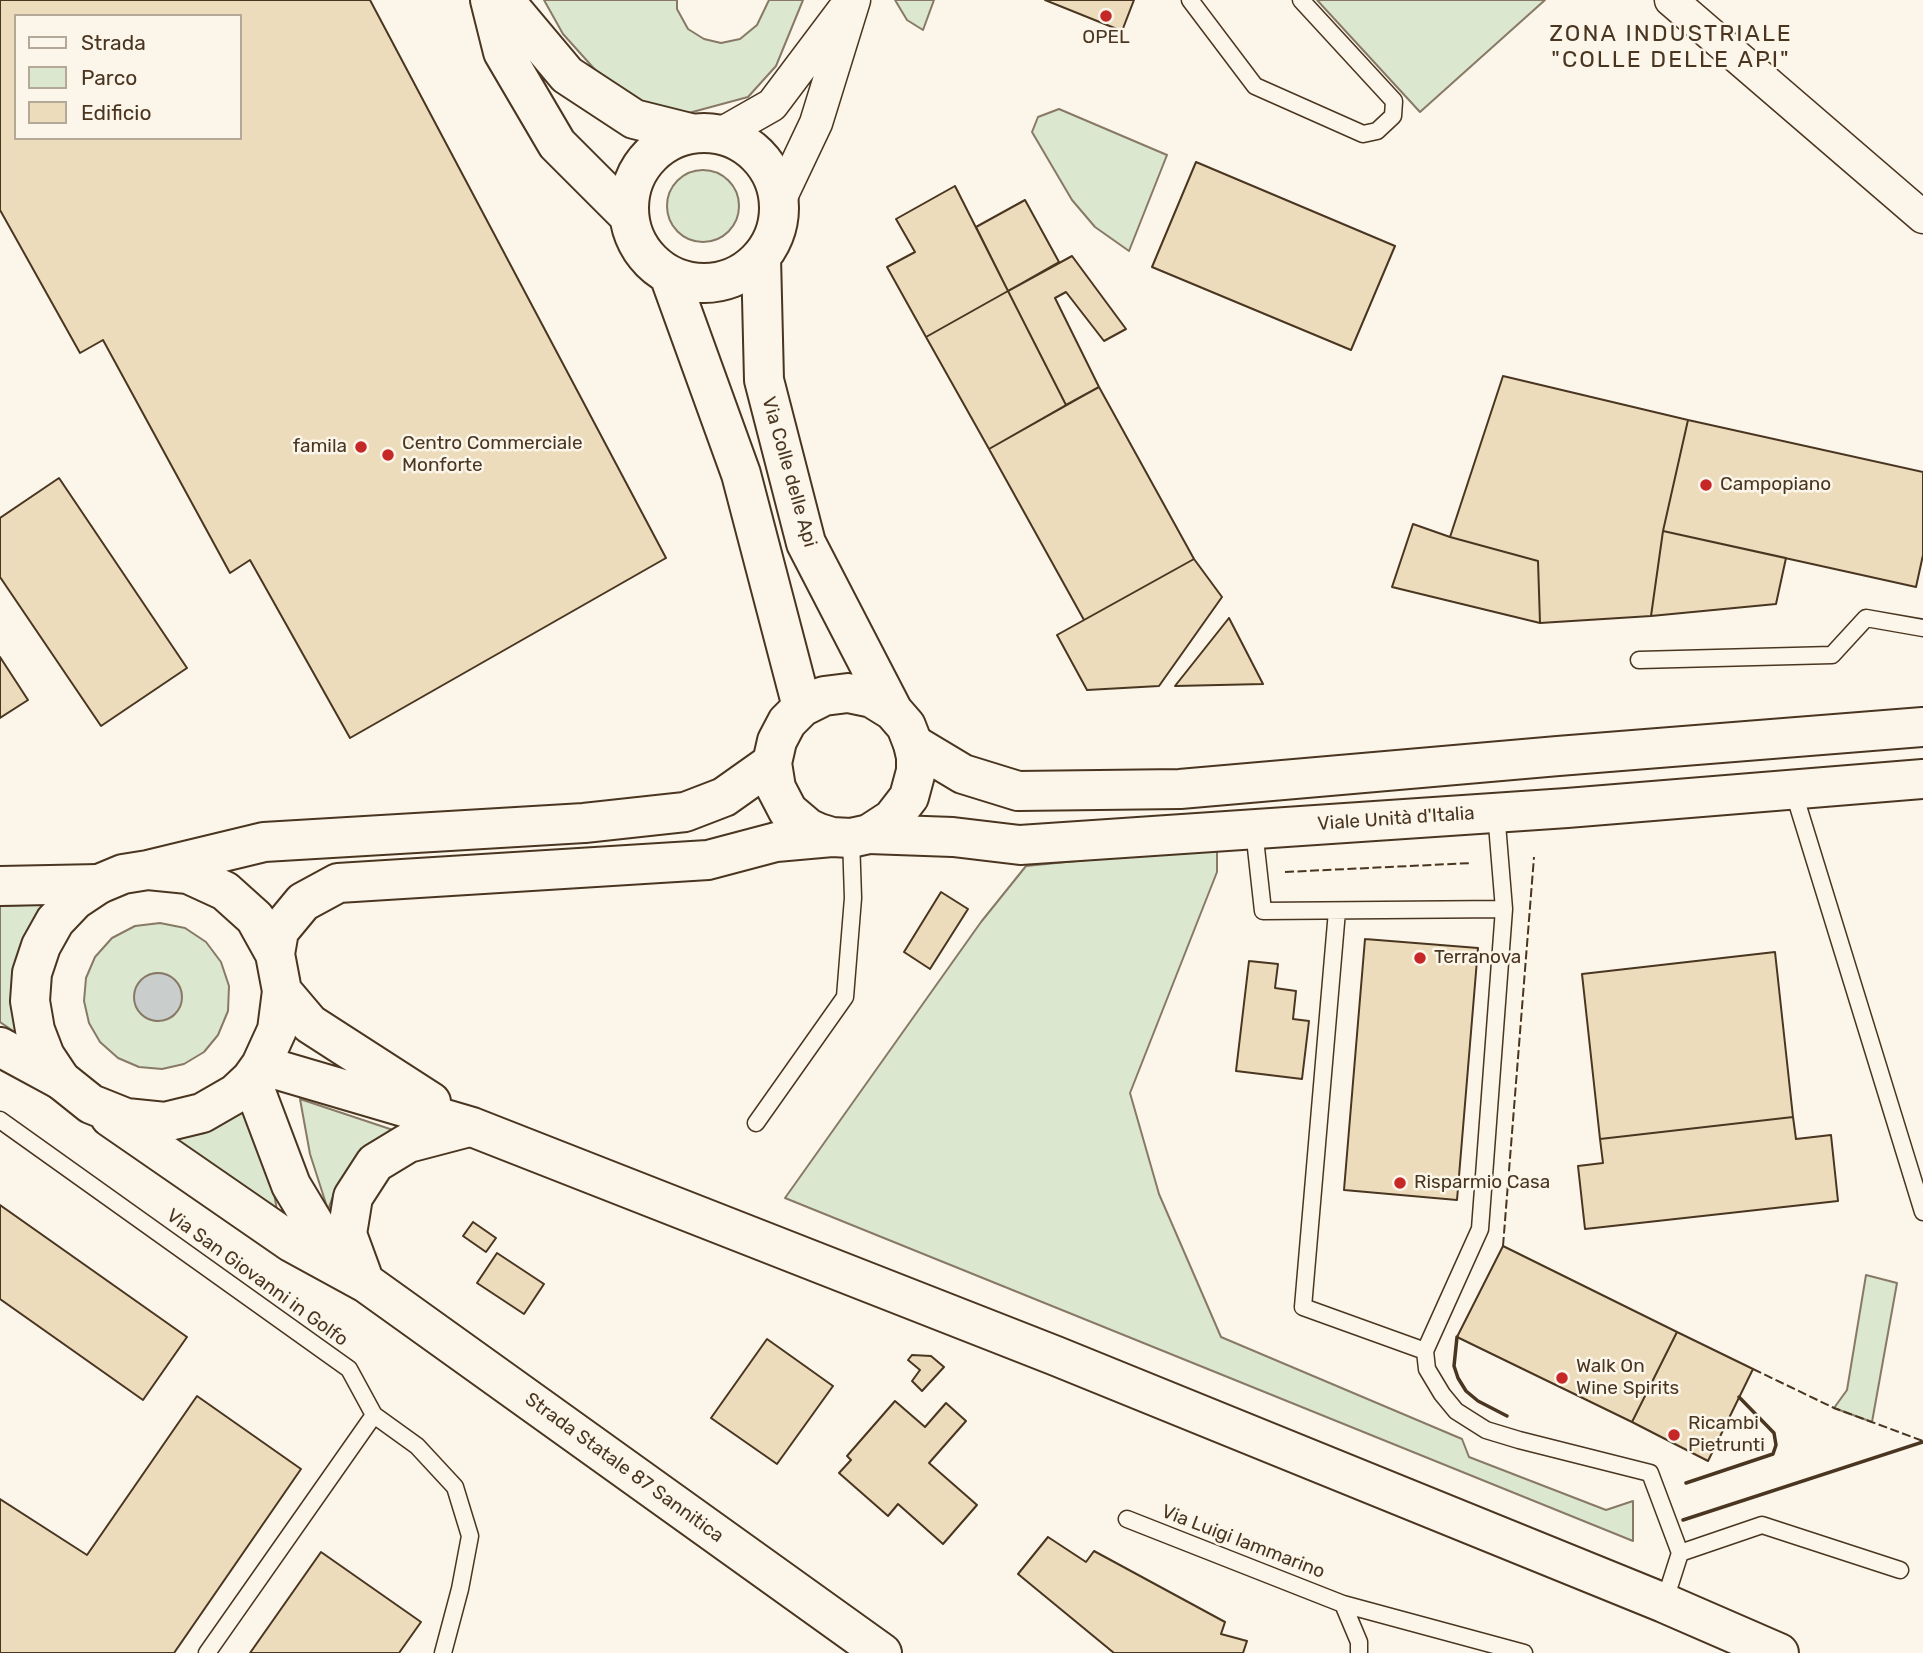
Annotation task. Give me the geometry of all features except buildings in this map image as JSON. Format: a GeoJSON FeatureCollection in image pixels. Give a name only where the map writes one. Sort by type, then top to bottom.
{"type":"FeatureCollection","features":[{"type":"Feature","properties":{"kind":"main road"},"geometry":{"type":"LineString","coordinates":[[490,0],[503,52],[557,144],[628,215]]}},
{"type":"Feature","properties":{"kind":"main road"},"geometry":{"type":"LineString","coordinates":[[504,0],[567,75],[634,119],[706,134],[743,143],[761,158],[774,178],[779,201],[776,231],[770,245],[749,268],[734,277],[718,282],[693,282],[669,275],[649,260],[635,239],[628,215],[631,187],[643,162],[664,143],[677,137],[706,134]]}},
{"type":"Feature","properties":{"kind":"main road","name":"Via Colle delle Api"},"geometry":{"type":"LineString","coordinates":[[761,257],[764,380],[806,543],[893,711]]}},
{"type":"Feature","properties":{"kind":"main road"},"geometry":{"type":"LineString","coordinates":[[669,275],[741,474],[802,707]]}},
{"type":"Feature","properties":{"kind":"main road"},"geometry":{"type":"LineString","coordinates":[[848,693],[872,698],[893,711],[906,726],[913,744],[916,771],[909,797],[892,819],[851,836],[808,828],[788,811],[776,788],[772,763],[776,741],[787,722],[802,707],[824,696],[848,693]]}},
{"type":"Feature","properties":{"kind":"main road"},"geometry":{"type":"LineString","coordinates":[[913,744],[963,774],[1018,790],[1180,789],[1923,727]]}},
{"type":"Feature","properties":{"kind":"main road"},"geometry":{"type":"LineString","coordinates":[[61,1080],[45,1056],[35,1030],[30,1001],[33,973],[41,946],[55,920],[75,900],[99,884],[122,874],[264,842],[584,823],[685,812],[724,797],[772,763]]}},
{"type":"Feature","properties":{"kind":"main road","name":"Viale Unità d'Italia"},"geometry":{"type":"LineString","coordinates":[[275,954],[279,931],[303,902],[338,883],[708,860],[776,842],[851,836],[953,837],[1020,845],[1567,808],[1923,779]]}},
{"type":"Feature","properties":{"kind":"main road"},"geometry":{"type":"LineString","coordinates":[[0,1047],[61,1080],[91,1104],[126,1118],[165,1122],[202,1113],[236,1094],[256,1072],[277,1030],[282,992],[275,954],[255,918],[225,891],[188,874],[148,870]]}},
{"type":"Feature","properties":{"kind":"main road"},"geometry":{"type":"LineString","coordinates":[[0,886],[99,884]]}},
{"type":"Feature","properties":{"kind":"main road"},"geometry":{"type":"LineString","coordinates":[[282,992],[310,1024],[471,1127]]}},
{"type":"Feature","properties":{"kind":"main road"},"geometry":{"type":"LineString","coordinates":[[256,1072],[471,1127],[1056,1356],[1664,1603],[1723,1634],[1779,1653]]}},
{"type":"Feature","properties":{"kind":"main road","name":"Strada Statale 87 Sannitica"},"geometry":{"type":"LineString","coordinates":[[256,1072],[291,1185],[324,1240],[366,1283]]}},
{"type":"Feature","properties":{"kind":"main road","name":"Strada Statale 87 Sannitica"},"geometry":{"type":"LineString","coordinates":[[91,1104],[291,1242],[366,1283],[882,1653]]}},
{"type":"Feature","properties":{"kind":"main road"},"geometry":{"type":"LineString","coordinates":[[366,1283],[347,1234],[353,1197],[375,1163],[408,1143],[471,1127]]}},
{"type":"Feature","properties":{"kind":"street"},"geometry":{"type":"LineString","coordinates":[[706,134],[772,105],[853,0]]}},
{"type":"Feature","properties":{"kind":"street"},"geometry":{"type":"LineString","coordinates":[[779,201],[816,123],[853,0]]}},
{"type":"Feature","properties":{"kind":"street"},"geometry":{"type":"LineString","coordinates":[[1671,0],[1923,217]]}},
{"type":"Feature","properties":{"kind":"lane"},"geometry":{"type":"LineString","coordinates":[[1190,0],[1255,86],[1363,134],[1377,131],[1393,116],[1394,101],[1301,0]]}},
{"type":"Feature","properties":{"kind":"lane"},"geometry":{"type":"LineString","coordinates":[[1639,660],[1832,655],[1866,618],[1923,628]]}},
{"type":"Feature","properties":{"kind":"lane"},"geometry":{"type":"LineString","coordinates":[[1793,790],[1923,1212]]}},
{"type":"Feature","properties":{"kind":"lane"},"geometry":{"type":"LineString","coordinates":[[1496,811],[1504,909],[1480,1229],[1425,1352],[1427,1369],[1456,1411],[1486,1430],[1650,1473],[1680,1553],[1664,1603]]}},
{"type":"Feature","properties":{"kind":"lane"},"geometry":{"type":"LineString","coordinates":[[1254,829],[1262,911],[1504,909]]}},
{"type":"Feature","properties":{"kind":"lane"},"geometry":{"type":"LineString","coordinates":[[756,1123],[845,997],[853,898],[851,836]]}},
{"type":"Feature","properties":{"kind":"lane"},"geometry":{"type":"LineString","coordinates":[[1337,911],[1303,1307],[1425,1352]]}},
{"type":"Feature","properties":{"kind":"lane","name":"Via San Giovanni in Golfo"},"geometry":{"type":"LineString","coordinates":[[0,1120],[349,1370],[374,1415]]}},
{"type":"Feature","properties":{"kind":"lane"},"geometry":{"type":"LineString","coordinates":[[207,1653],[374,1415],[416,1446],[455,1487],[470,1536],[463,1576],[443,1653]]}},
{"type":"Feature","properties":{"kind":"lane","name":"Via Luigi Iammarino"},"geometry":{"type":"LineString","coordinates":[[1127,1519],[1343,1604],[1524,1653]]}},
{"type":"Feature","properties":{"kind":"lane"},"geometry":{"type":"LineString","coordinates":[[1680,1553],[1762,1525],[1900,1570]]}},
{"type":"Feature","properties":{"kind":"lane"},"geometry":{"type":"LineString","coordinates":[[1343,1604],[1359,1642],[1359,1653]]}},
{"type":"Feature","properties":{"kind":"green space"},"geometry":{"type":"Polygon","coordinates":[[[544,0],[677,0],[677,9],[688,29],[704,39],[721,43],[740,39],[757,25],[769,0],[803,0],[776,66],[748,97],[685,114],[646,104],[607,83],[563,34],[544,0]]]}},
{"type":"Feature","properties":{"kind":"green space"},"geometry":{"type":"Polygon","coordinates":[[[895,0],[934,0],[923,30],[907,20],[895,0]]]}},
{"type":"Feature","properties":{"kind":"green space"},"geometry":{"type":"Polygon","coordinates":[[[1317,0],[1545,0],[1420,112],[1317,0]]]}},
{"type":"Feature","properties":{"kind":"green space"},"geometry":{"type":"Polygon","coordinates":[[[1059,109],[1167,155],[1129,251],[1095,227],[1072,200],[1032,132],[1038,117],[1059,109]]]}},
{"type":"Feature","properties":{"kind":"green space"},"geometry":{"type":"Polygon","coordinates":[[[703,170],[723,176],[733,186],[739,206],[733,226],[723,236],[703,242],[683,236],[673,226],[667,206],[673,186],[683,176],[703,170]]]}},
{"type":"Feature","properties":{"kind":"green space"},"geometry":{"type":"Polygon","coordinates":[[[1217,847],[1217,872],[1130,1093],[1159,1194],[1221,1337],[1462,1439],[1469,1457],[1606,1510],[1633,1501],[1633,1541],[785,1198],[981,922],[1026,866],[1217,847]]]}},
{"type":"Feature","properties":{"kind":"green space"},"geometry":{"type":"Polygon","coordinates":[[[52,904],[22,1037],[0,1022],[0,906],[52,904]]]}},
{"type":"Feature","properties":{"kind":"green space"},"geometry":{"type":"Polygon","coordinates":[[[160,923],[185,928],[206,942],[221,962],[229,986],[228,1011],[218,1035],[204,1052],[184,1064],[162,1069],[139,1067],[118,1058],[100,1042],[89,1023],[84,1001],[86,978],[95,957],[112,938],[135,926],[160,923]],[[164,974],[149,975],[149,1019],[157,1021],[173,1016],[181,1003],[164,974]]]}},
{"type":"Feature","properties":{"kind":"green space"},"geometry":{"type":"Polygon","coordinates":[[[257,1098],[277,1210],[171,1140],[204,1133],[257,1098]]]}},
{"type":"Feature","properties":{"kind":"green space"},"geometry":{"type":"Polygon","coordinates":[[[300,1099],[393,1130],[368,1145],[350,1166],[334,1193],[328,1210],[310,1154],[300,1099]]]}},
{"type":"Feature","properties":{"kind":"green space"},"geometry":{"type":"Polygon","coordinates":[[[1866,1275],[1897,1283],[1872,1422],[1834,1408],[1847,1390],[1866,1275]]]}},
{"type":"Feature","properties":{"kind":"shaded area"},"geometry":{"type":"Polygon","coordinates":[[[158,973],[175,980],[182,997],[175,1014],[158,1021],[141,1014],[134,997],[141,980],[158,973]]]}},
{"type":"Feature","properties":{"kind":"fence"},"geometry":{"type":"LineString","coordinates":[[1503,1246],[1534,857]]}},
{"type":"Feature","properties":{"kind":"fence"},"geometry":{"type":"LineString","coordinates":[[1285,872],[1472,863]]}},
{"type":"Feature","properties":{"kind":"fence"},"geometry":{"type":"LineString","coordinates":[[1753,1369],[1834,1408],[1923,1441]]}},
{"type":"Feature","properties":{"kind":"wall"},"geometry":{"type":"LineString","coordinates":[[1457,1337],[1454,1366],[1466,1391],[1478,1401],[1507,1416]]}},
{"type":"Feature","properties":{"kind":"wall"},"geometry":{"type":"LineString","coordinates":[[1686,1483],[1773,1454],[1776,1445],[1774,1433],[1739,1397]]}},
{"type":"Feature","properties":{"kind":"wall"},"geometry":{"type":"LineString","coordinates":[[1683,1520],[1923,1442]]}},
{"type":"Feature","properties":{"kind":"place","name":"OPEL"},"geometry":{"type":"Point","coordinates":[1106,16]}},
{"type":"Feature","properties":{"kind":"place","name":"famila"},"geometry":{"type":"Point","coordinates":[361,447]}},
{"type":"Feature","properties":{"kind":"place","name":"Centro Commerciale Monforte"},"geometry":{"type":"Point","coordinates":[388,455]}},
{"type":"Feature","properties":{"kind":"place","name":"Campopiano"},"geometry":{"type":"Point","coordinates":[1706,485]}},
{"type":"Feature","properties":{"kind":"place","name":"Terranova"},"geometry":{"type":"Point","coordinates":[1420,958]}},
{"type":"Feature","properties":{"kind":"place","name":"Risparmio Casa"},"geometry":{"type":"Point","coordinates":[1400,1183]}},
{"type":"Feature","properties":{"kind":"place","name":"Walk On Wine Spirits"},"geometry":{"type":"Point","coordinates":[1562,1378]}},
{"type":"Feature","properties":{"kind":"place","name":"Ricambi Pietrunti"},"geometry":{"type":"Point","coordinates":[1674,1435]}},
{"type":"Feature","properties":{"kind":"district","name":"ZONA INDUSTRIALE \"COLLE DELLE API\""},"geometry":{"type":"Point","coordinates":[1671,47]}}]}
